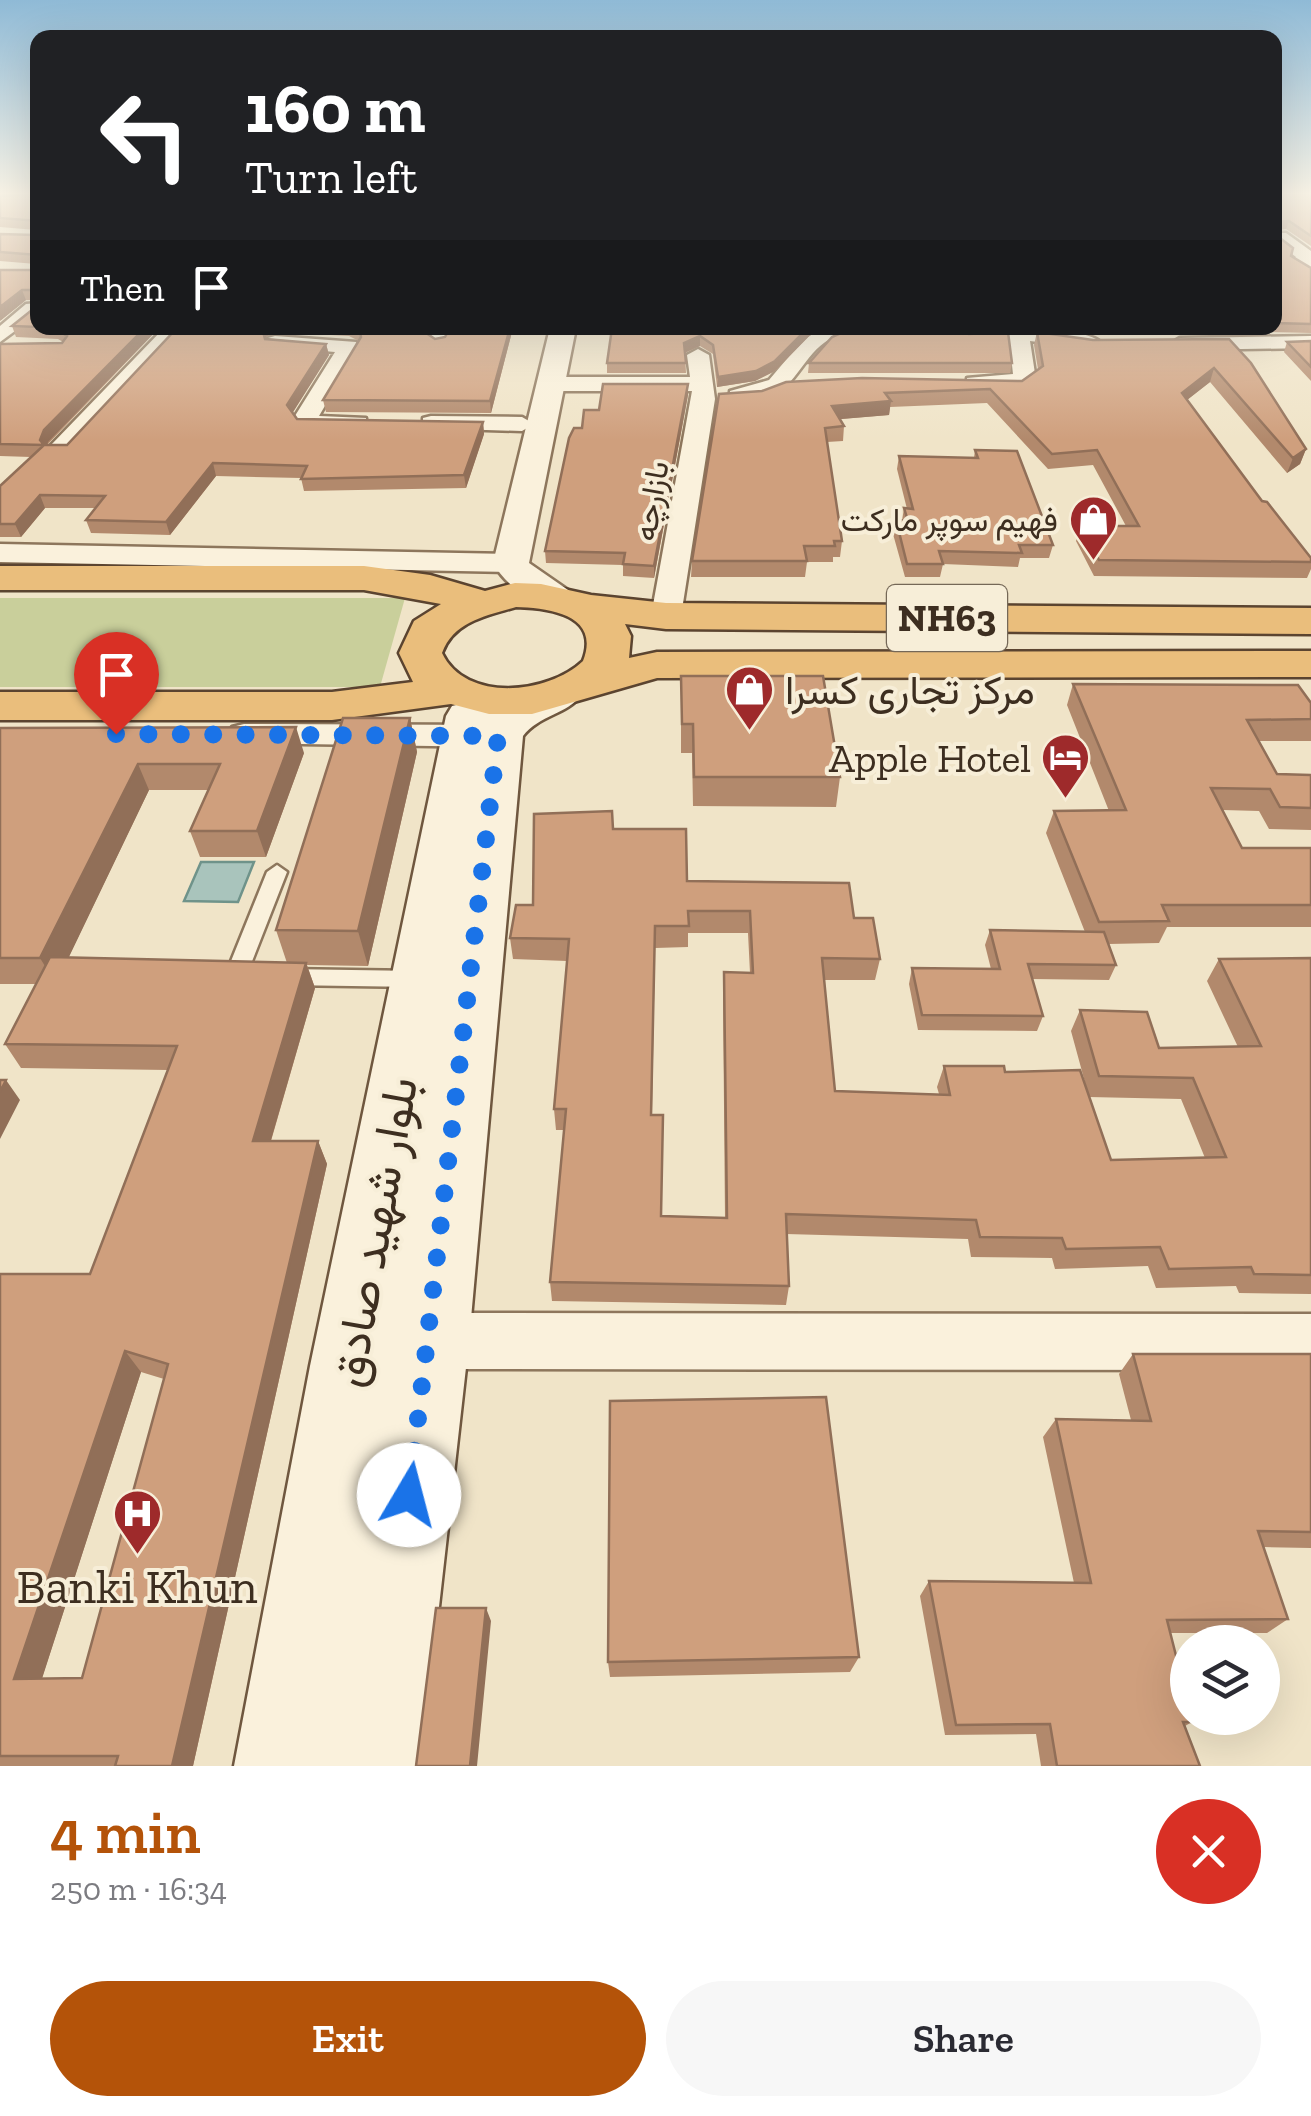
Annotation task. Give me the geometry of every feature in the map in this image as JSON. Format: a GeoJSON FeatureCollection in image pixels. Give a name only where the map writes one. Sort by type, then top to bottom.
{"type":"FeatureCollection","features":[{"type":"Feature","properties":{"kind":"highway"},"geometry":{"type":"LineString","coordinates":[[0,578],[364,578],[430,587],[492,581],[515,595],[573,603],[611,633],[612,650],[605,666],[573,688]]}},
{"type":"Feature","properties":{"kind":"highway"},"geometry":{"type":"LineString","coordinates":[[472,716],[430,678],[419,661],[420,643],[431,626],[492,581]]}},
{"type":"Feature","properties":{"kind":"highway","name":"NH63"},"geometry":{"type":"LineString","coordinates":[[573,603],[666,616],[1311,621]]}},
{"type":"Feature","properties":{"kind":"highway","name":"NH63"},"geometry":{"type":"LineString","coordinates":[[573,688],[657,665],[1311,664]]}},
{"type":"Feature","properties":{"kind":"highway"},"geometry":{"type":"LineString","coordinates":[[0,706],[332,706],[472,716]]}},
{"type":"Feature","properties":{"kind":"main road"},"geometry":{"type":"LineString","coordinates":[[472,716],[508,719],[532,701],[573,688]]}},
{"type":"Feature","properties":{"kind":"main road","name":"بلوار شهید صادق"},"geometry":{"type":"LineString","coordinates":[[283,1766],[419,980],[472,716]]}},
{"type":"Feature","properties":{"kind":"main road","name":"بلوار شهید صادق"},"geometry":{"type":"LineString","coordinates":[[372,1766],[430,1340],[472,716]]}},
{"type":"Feature","properties":{"kind":"street"},"geometry":{"type":"LineString","coordinates":[[6,344],[30,312]]}},
{"type":"Feature","properties":{"kind":"street"},"geometry":{"type":"LineString","coordinates":[[60,450],[169,335]]}},
{"type":"Feature","properties":{"kind":"street"},"geometry":{"type":"LineString","coordinates":[[492,581],[541,335]]}},
{"type":"Feature","properties":{"kind":"street"},"geometry":{"type":"LineString","coordinates":[[492,581],[561,335]]}},
{"type":"Feature","properties":{"kind":"street"},"geometry":{"type":"LineString","coordinates":[[550,384],[761,394],[788,381],[821,335]]}},
{"type":"Feature","properties":{"kind":"street"},"geometry":{"type":"LineString","coordinates":[[952,382],[1025,380],[1020,335],[1109,343]]}},
{"type":"Feature","properties":{"kind":"street"},"geometry":{"type":"LineString","coordinates":[[275,342],[348,346],[306,421],[522,424]]}},
{"type":"Feature","properties":{"kind":"street"},"geometry":{"type":"LineString","coordinates":[[1164,344],[1311,342]]}},
{"type":"Feature","properties":{"kind":"street","name":"بازارچه"},"geometry":{"type":"LineString","coordinates":[[666,616],[704,391],[698,355]]}},
{"type":"Feature","properties":{"kind":"street"},"geometry":{"type":"LineString","coordinates":[[780,385],[820,383]]}},
{"type":"Feature","properties":{"kind":"street"},"geometry":{"type":"LineString","coordinates":[[0,553],[492,581]]}},
{"type":"Feature","properties":{"kind":"street"},"geometry":{"type":"LineString","coordinates":[[0,734],[472,716]]}},
{"type":"Feature","properties":{"kind":"street"},"geometry":{"type":"LineString","coordinates":[[430,1340],[1311,1342]]}},
{"type":"Feature","properties":{"kind":"lane"},"geometry":{"type":"LineString","coordinates":[[277,872],[236,976],[419,980]]}},
{"type":"Feature","properties":{"kind":"green space"},"geometry":{"type":"Polygon","coordinates":[[[0,598],[405,598],[380,687],[0,687],[0,598]]]}},
{"type":"Feature","properties":{"kind":"water"},"geometry":{"type":"Polygon","coordinates":[[[201,862],[254,862],[238,902],[184,901],[201,862]]]}},
{"type":"Feature","properties":{"kind":"building"},"geometry":{"type":"Polygon","coordinates":[[[0,274],[30,274],[30,290],[22,290],[0,307],[0,274]]]}},
{"type":"Feature","properties":{"kind":"building"},"geometry":{"type":"Polygon","coordinates":[[[1282,274],[1311,274],[1311,324],[1282,323],[1282,274]]]}},
{"type":"Feature","properties":{"kind":"building"},"geometry":{"type":"Polygon","coordinates":[[[30,312],[30,327],[12,326],[30,312]]]}},
{"type":"Feature","properties":{"kind":"building"},"geometry":{"type":"Polygon","coordinates":[[[138,335],[44,430],[40,440],[44,445],[0,444],[0,344],[62,343],[67,336],[138,335]]]}},
{"type":"Feature","properties":{"kind":"building"},"geometry":{"type":"Polygon","coordinates":[[[170,335],[264,335],[265,339],[326,344],[287,405],[297,419],[483,422],[464,475],[301,479],[307,466],[213,463],[166,522],[86,520],[105,496],[40,495],[15,524],[0,524],[0,486],[44,445],[67,445],[170,335]]]}},
{"type":"Feature","properties":{"kind":"building"},"geometry":{"type":"Polygon","coordinates":[[[429,335],[435,339],[446,335],[508,335],[490,401],[323,400],[361,337],[429,335]]]}},
{"type":"Feature","properties":{"kind":"building"},"geometry":{"type":"Polygon","coordinates":[[[611,335],[801,335],[775,361],[756,371],[718,377],[713,345],[700,336],[684,343],[686,363],[607,363],[611,335]]]}},
{"type":"Feature","properties":{"kind":"building"},"geometry":{"type":"Polygon","coordinates":[[[1008,335],[1012,363],[809,363],[832,337],[1008,335]]]}},
{"type":"Feature","properties":{"kind":"building"},"geometry":{"type":"Polygon","coordinates":[[[1038,335],[1093,340],[1229,339],[1251,363],[1306,449],[1293,458],[1214,368],[1182,393],[1311,562],[1099,560],[1081,526],[1139,526],[1097,450],[1052,454],[990,389],[885,393],[891,401],[832,406],[844,426],[825,428],[842,541],[834,541],[835,546],[804,546],[807,561],[692,561],[719,394],[762,391],[786,382],[862,378],[1022,381],[1043,366],[1038,335]]]}},
{"type":"Feature","properties":{"kind":"building"},"geometry":{"type":"Polygon","coordinates":[[[1311,341],[1311,367],[1287,342],[1311,341]]]}},
{"type":"Feature","properties":{"kind":"building"},"geometry":{"type":"Polygon","coordinates":[[[603,384],[688,384],[654,566],[623,564],[625,553],[545,551],[569,438],[574,428],[582,428],[584,410],[599,410],[603,384]]]}},
{"type":"Feature","properties":{"kind":"building"},"geometry":{"type":"Polygon","coordinates":[[[975,450],[1017,451],[1053,545],[1019,545],[1022,553],[939,551],[943,564],[907,564],[896,520],[908,521],[904,508],[913,509],[899,456],[978,458],[975,450]]]}},
{"type":"Feature","properties":{"kind":"building"},"geometry":{"type":"Polygon","coordinates":[[[681,676],[823,676],[840,777],[694,777],[693,724],[682,724],[681,676]]]}},
{"type":"Feature","properties":{"kind":"building"},"geometry":{"type":"Polygon","coordinates":[[[1073,684],[1298,685],[1311,703],[1311,719],[1247,720],[1277,774],[1311,775],[1311,808],[1280,807],[1270,789],[1211,788],[1242,848],[1311,848],[1311,905],[1162,905],[1169,921],[1099,922],[1054,811],[1126,810],[1073,684]]]}},
{"type":"Feature","properties":{"kind":"building"},"geometry":{"type":"Polygon","coordinates":[[[343,718],[410,718],[358,931],[276,930],[343,718]]]}},
{"type":"Feature","properties":{"kind":"building"},"geometry":{"type":"Polygon","coordinates":[[[296,727],[257,831],[190,831],[220,764],[138,764],[40,958],[0,958],[0,728],[296,727]]]}},
{"type":"Feature","properties":{"kind":"building"},"geometry":{"type":"Polygon","coordinates":[[[612,811],[613,829],[686,829],[687,881],[849,883],[854,918],[873,918],[880,959],[822,958],[835,1091],[950,1095],[944,1066],[1004,1066],[1005,1072],[1080,1070],[1111,1160],[1226,1157],[1193,1078],[1099,1076],[1080,1010],[1147,1012],[1159,1048],[1261,1046],[1219,959],[1311,958],[1311,1275],[1254,1274],[1251,1267],[1169,1269],[1160,1247],[1066,1249],[1062,1238],[980,1237],[976,1220],[786,1214],[789,1286],[550,1282],[566,1109],[554,1109],[569,939],[510,938],[516,905],[533,905],[534,814],[612,811]],[[688,911],[689,926],[655,926],[651,1115],[663,1115],[661,1216],[727,1218],[724,972],[753,973],[750,911],[688,911]]]}},
{"type":"Feature","properties":{"kind":"building"},"geometry":{"type":"Polygon","coordinates":[[[990,930],[1104,932],[1116,965],[1028,964],[1043,1016],[922,1015],[912,968],[1000,969],[990,930]]]}},
{"type":"Feature","properties":{"kind":"building"},"geometry":{"type":"Polygon","coordinates":[[[50,957],[306,963],[253,1141],[318,1141],[172,1766],[115,1766],[118,1756],[0,1756],[0,1274],[90,1274],[177,1046],[5,1044],[50,957]],[[125,1351],[14,1679],[82,1678],[168,1364],[125,1351]]]}},
{"type":"Feature","properties":{"kind":"building"},"geometry":{"type":"Polygon","coordinates":[[[1133,1354],[1311,1354],[1311,1532],[1258,1531],[1288,1619],[1167,1620],[1170,1735],[1188,1735],[1200,1766],[1057,1766],[1050,1724],[956,1725],[929,1581],[1091,1583],[1056,1419],[1151,1421],[1133,1354]]]}},
{"type":"Feature","properties":{"kind":"building"},"geometry":{"type":"Polygon","coordinates":[[[826,1397],[859,1657],[608,1662],[610,1401],[826,1397]]]}},
{"type":"Feature","properties":{"kind":"building"},"geometry":{"type":"Polygon","coordinates":[[[436,1608],[486,1608],[470,1766],[416,1766],[436,1608]]]}},
{"type":"Feature","properties":{"kind":"place","name":"فهیم سوپر مارکت"},"geometry":{"type":"Point","coordinates":[1093,562]}},
{"type":"Feature","properties":{"kind":"place","name":"مرکز تجاری کسرا"},"geometry":{"type":"Point","coordinates":[750,732]}},
{"type":"Feature","properties":{"kind":"place","name":"Apple Hotel"},"geometry":{"type":"Point","coordinates":[1066,800]}},
{"type":"Feature","properties":{"kind":"place","name":"Banki Khun"},"geometry":{"type":"Point","coordinates":[137,1556]}},
{"type":"Feature","properties":{"kind":"route"},"geometry":{"type":"LineString","coordinates":[[116,734],[498,736],[409,1495]]}}]}
